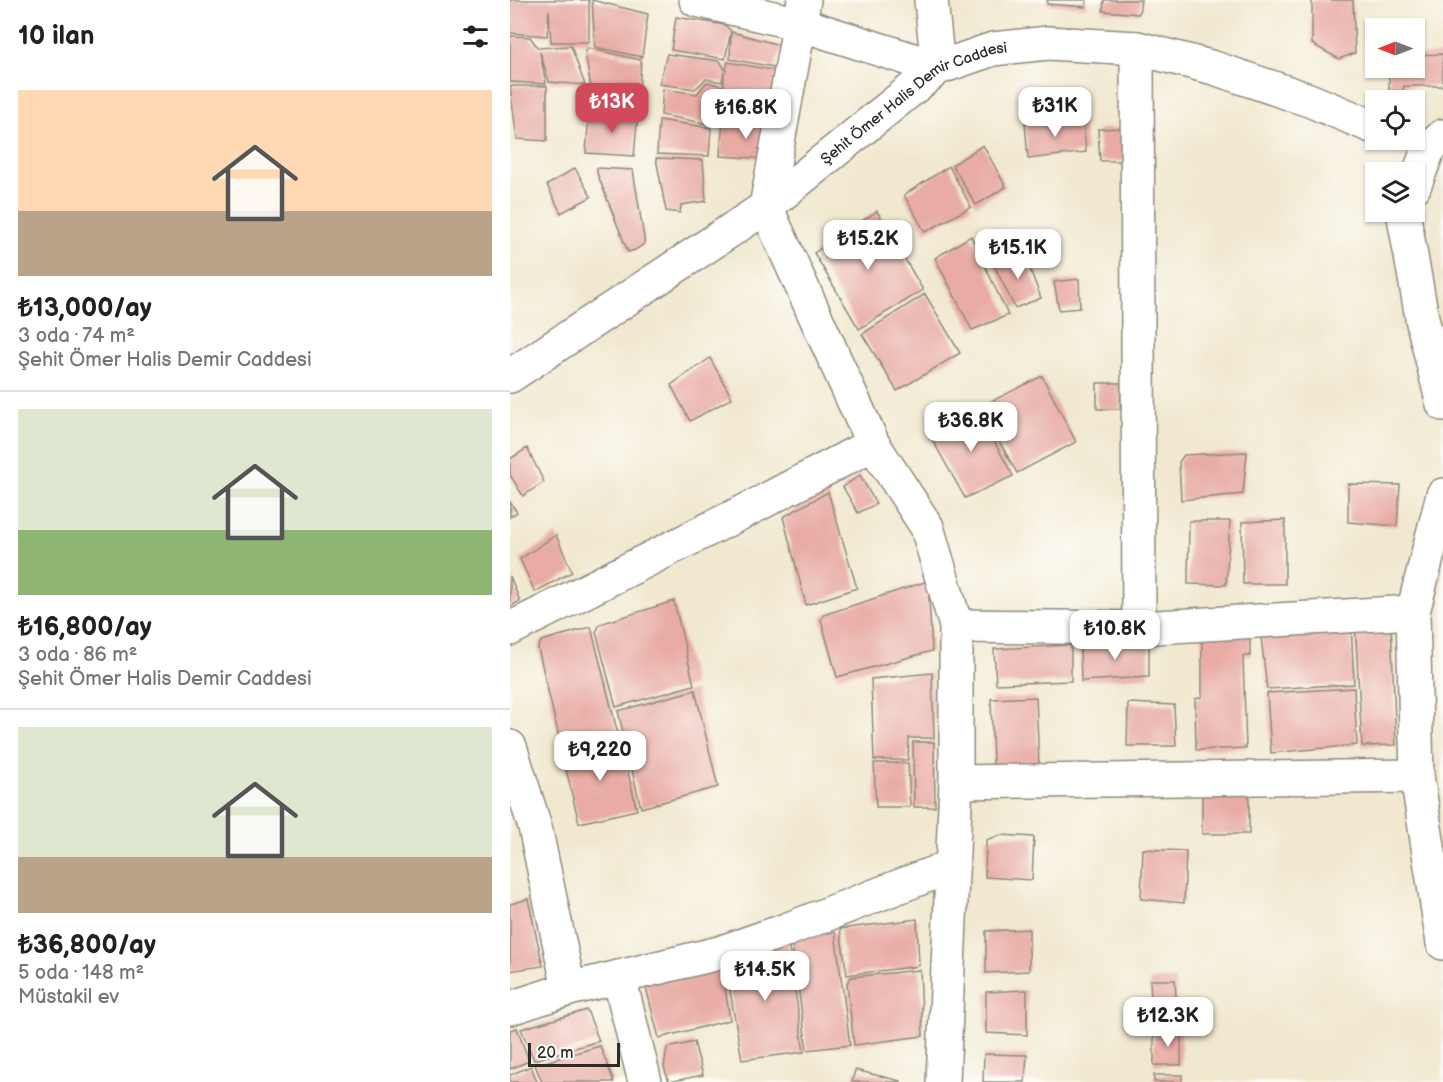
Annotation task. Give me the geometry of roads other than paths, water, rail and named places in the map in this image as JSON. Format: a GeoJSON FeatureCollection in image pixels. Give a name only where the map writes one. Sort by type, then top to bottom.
{"type":"FeatureCollection","features":[{"type":"Feature","properties":{"kind":"street"},"geometry":{"type":"LineString","coordinates":[[705,1],[802,12],[938,68],[931,0]]}},
{"type":"Feature","properties":{"kind":"street"},"geometry":{"type":"LineString","coordinates":[[802,12],[766,207],[873,444],[927,527],[956,626],[956,782],[943,1082]]}},
{"type":"Feature","properties":{"kind":"street","name":"Şehit Ömer Halis Demir Caddesi"},"geometry":{"type":"LineString","coordinates":[[510,376],[766,207],[938,68],[993,49],[1048,43],[1137,48],[1214,68],[1309,100],[1365,123]]}},
{"type":"Feature","properties":{"kind":"street"},"geometry":{"type":"LineString","coordinates":[[1137,48],[1139,628]]}},
{"type":"Feature","properties":{"kind":"street"},"geometry":{"type":"LineString","coordinates":[[1425,165],[1432,151]]}},
{"type":"Feature","properties":{"kind":"street"},"geometry":{"type":"LineString","coordinates":[[1405,222],[1423,323],[1443,404]]}},
{"type":"Feature","properties":{"kind":"street"},"geometry":{"type":"LineString","coordinates":[[510,629],[873,444]]}},
{"type":"Feature","properties":{"kind":"street"},"geometry":{"type":"LineString","coordinates":[[1443,495],[1413,612],[1417,776],[1443,943]]}},
{"type":"Feature","properties":{"kind":"street"},"geometry":{"type":"LineString","coordinates":[[956,626],[1139,628],[1413,612]]}},
{"type":"Feature","properties":{"kind":"street"},"geometry":{"type":"LineString","coordinates":[[510,747],[535,827],[569,989]]}},
{"type":"Feature","properties":{"kind":"street"},"geometry":{"type":"LineString","coordinates":[[956,782],[1417,776]]}},
{"type":"Feature","properties":{"kind":"street"},"geometry":{"type":"LineString","coordinates":[[510,1008],[569,989],[719,953],[786,930],[952,866]]}},
{"type":"Feature","properties":{"kind":"street"},"geometry":{"type":"LineString","coordinates":[[619,977],[645,1082]]}}]}
